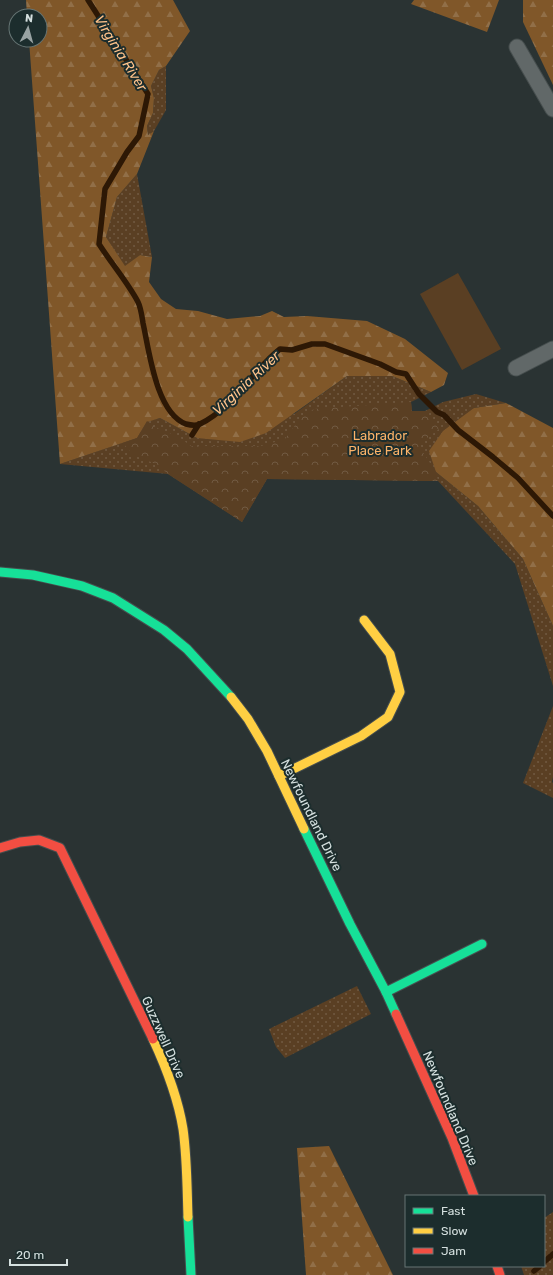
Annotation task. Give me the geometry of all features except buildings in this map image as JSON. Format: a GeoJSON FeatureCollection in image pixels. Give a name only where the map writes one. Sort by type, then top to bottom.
{"type":"FeatureCollection","features":[{"type":"Feature","properties":{"kind":"street"},"geometry":{"type":"LineString","coordinates":[[517,47],[553,110]]}},
{"type":"Feature","properties":{"kind":"street"},"geometry":{"type":"LineString","coordinates":[[516,368],[553,349]]}},
{"type":"Feature","properties":{"kind":"street","name":"Newfoundland Drive"},"geometry":{"type":"LineString","coordinates":[[0,572],[33,575],[82,586],[113,598],[164,630],[186,648],[228,692],[248,719],[267,751],[350,924],[386,992],[452,1138],[474,1195]]}},
{"type":"Feature","properties":{"kind":"street"},"geometry":{"type":"LineString","coordinates":[[279,776],[361,736],[388,717],[400,692],[390,654],[364,620]]}},
{"type":"Feature","properties":{"kind":"street","name":"Guzzwell Drive"},"geometry":{"type":"LineString","coordinates":[[0,848],[20,842],[39,840],[60,848],[160,1054],[177,1101],[183,1130],[191,1275]]}},
{"type":"Feature","properties":{"kind":"street"},"geometry":{"type":"LineString","coordinates":[[386,992],[482,944]]}},
{"type":"Feature","properties":{"kind":"green space"},"geometry":{"type":"Polygon","coordinates":[[[26,0],[173,0],[190,31],[166,66],[159,70],[151,86],[154,98],[153,113],[147,126],[148,135],[154,131],[137,174],[117,197],[106,237],[125,266],[140,255],[152,257],[149,282],[161,299],[176,309],[198,311],[227,319],[260,316],[272,311],[284,317],[307,316],[367,321],[405,339],[448,373],[444,385],[431,392],[392,376],[347,376],[266,433],[240,442],[197,438],[160,418],[147,422],[137,438],[60,464],[30,48],[48,48],[48,8],[26,8],[26,0]]]}},
{"type":"Feature","properties":{"kind":"green space"},"geometry":{"type":"Polygon","coordinates":[[[414,0],[499,0],[487,32],[411,4],[414,0]]]}},
{"type":"Feature","properties":{"kind":"green space"},"geometry":{"type":"Polygon","coordinates":[[[523,0],[553,0],[553,85],[523,22],[523,0]]]}},
{"type":"Feature","properties":{"kind":"green space"},"geometry":{"type":"Polygon","coordinates":[[[166,66],[166,110],[154,131],[148,135],[147,126],[153,113],[154,98],[151,86],[159,70],[166,66]]]}},
{"type":"Feature","properties":{"kind":"green space"},"geometry":{"type":"Polygon","coordinates":[[[137,174],[152,257],[140,255],[125,267],[106,237],[117,197],[137,174]]]}},
{"type":"Feature","properties":{"kind":"green space"},"geometry":{"type":"Polygon","coordinates":[[[458,273],[501,349],[462,370],[420,294],[458,273]]]}},
{"type":"Feature","properties":{"kind":"green space","name":"Labrador Place Park"},"geometry":{"type":"Polygon","coordinates":[[[347,376],[392,376],[431,392],[411,402],[412,411],[425,411],[443,402],[476,394],[506,403],[474,408],[436,472],[478,506],[523,559],[553,626],[553,686],[515,564],[438,481],[267,479],[242,522],[168,474],[60,464],[136,438],[147,421],[160,418],[197,438],[294,414],[347,376]]]}},
{"type":"Feature","properties":{"kind":"green space","name":"Labrador Place Park"},"geometry":{"type":"Polygon","coordinates":[[[411,402],[412,411],[425,411],[439,429],[418,445],[436,472],[438,481],[267,479],[242,522],[168,474],[156,464],[133,455],[123,443],[137,438],[147,421],[153,426],[179,437],[191,446],[261,446],[285,439],[301,417],[314,409],[411,402]]]}},
{"type":"Feature","properties":{"kind":"green space"},"geometry":{"type":"Polygon","coordinates":[[[506,403],[553,428],[553,626],[523,559],[478,506],[436,472],[429,451],[443,431],[474,408],[506,403]]]}},
{"type":"Feature","properties":{"kind":"green space"},"geometry":{"type":"Polygon","coordinates":[[[553,706],[552,782],[553,798],[523,783],[553,706]]]}},
{"type":"Feature","properties":{"kind":"green space"},"geometry":{"type":"Polygon","coordinates":[[[357,986],[371,1014],[285,1058],[276,1047],[269,1029],[357,986]]]}},
{"type":"Feature","properties":{"kind":"green space"},"geometry":{"type":"Polygon","coordinates":[[[329,1146],[393,1275],[306,1275],[297,1148],[329,1146]]]}},
{"type":"Feature","properties":{"kind":"green space"},"geometry":{"type":"Polygon","coordinates":[[[553,1212],[553,1275],[524,1275],[521,1267],[545,1267],[545,1217],[553,1212]]]}},
{"type":"Feature","properties":{"kind":"waterway","name":"Virginia River"},"geometry":{"type":"LineString","coordinates":[[88,0],[148,94],[139,136],[127,152],[105,189],[99,244],[138,302],[141,310],[151,364],[156,380],[167,407],[176,418],[186,424],[200,424],[212,417],[233,399],[260,368],[280,349],[292,350],[312,344],[325,344],[380,364],[396,372],[406,374],[419,394],[437,412],[444,415],[458,430],[518,478],[553,516]]}},
{"type":"Feature","properties":{"kind":"waterway"},"geometry":{"type":"LineString","coordinates":[[192,435],[199,424]]}},
{"type":"Feature","properties":{"kind":"waterway","name":"Virginia River"},"geometry":{"type":"LineString","coordinates":[[545,1261],[553,1254]]}},
{"type":"Feature","properties":{"kind":"waterway","name":"Virginia River"},"geometry":{"type":"LineString","coordinates":[[534,1271],[539,1267]]}},
{"type":"Feature","properties":{"kind":"traffic: fast"},"geometry":{"type":"LineString","coordinates":[[0,572],[33,575],[82,586],[113,598],[164,630],[187,649],[231,697]]}},
{"type":"Feature","properties":{"kind":"traffic: fast"},"geometry":{"type":"LineString","coordinates":[[304,829],[396,1014]]}},
{"type":"Feature","properties":{"kind":"traffic: fast"},"geometry":{"type":"LineString","coordinates":[[386,992],[482,944]]}},
{"type":"Feature","properties":{"kind":"traffic: fast"},"geometry":{"type":"LineString","coordinates":[[188,1217],[191,1275]]}},
{"type":"Feature","properties":{"kind":"traffic: slow"},"geometry":{"type":"LineString","coordinates":[[279,776],[361,736],[388,717],[400,692],[390,654],[364,620]]}},
{"type":"Feature","properties":{"kind":"traffic: slow"},"geometry":{"type":"LineString","coordinates":[[231,697],[248,719],[267,751],[304,829]]}},
{"type":"Feature","properties":{"kind":"traffic: slow"},"geometry":{"type":"LineString","coordinates":[[153,1039],[171,1083],[181,1117],[187,1173],[188,1217]]}},
{"type":"Feature","properties":{"kind":"traffic: jam"},"geometry":{"type":"LineString","coordinates":[[0,848],[20,842],[39,840],[60,848],[153,1039]]}},
{"type":"Feature","properties":{"kind":"traffic: jam"},"geometry":{"type":"LineString","coordinates":[[396,1014],[452,1138],[474,1195]]}},
{"type":"Feature","properties":{"kind":"traffic: jam"},"geometry":{"type":"LineString","coordinates":[[497,1267],[500,1275]]}}]}
